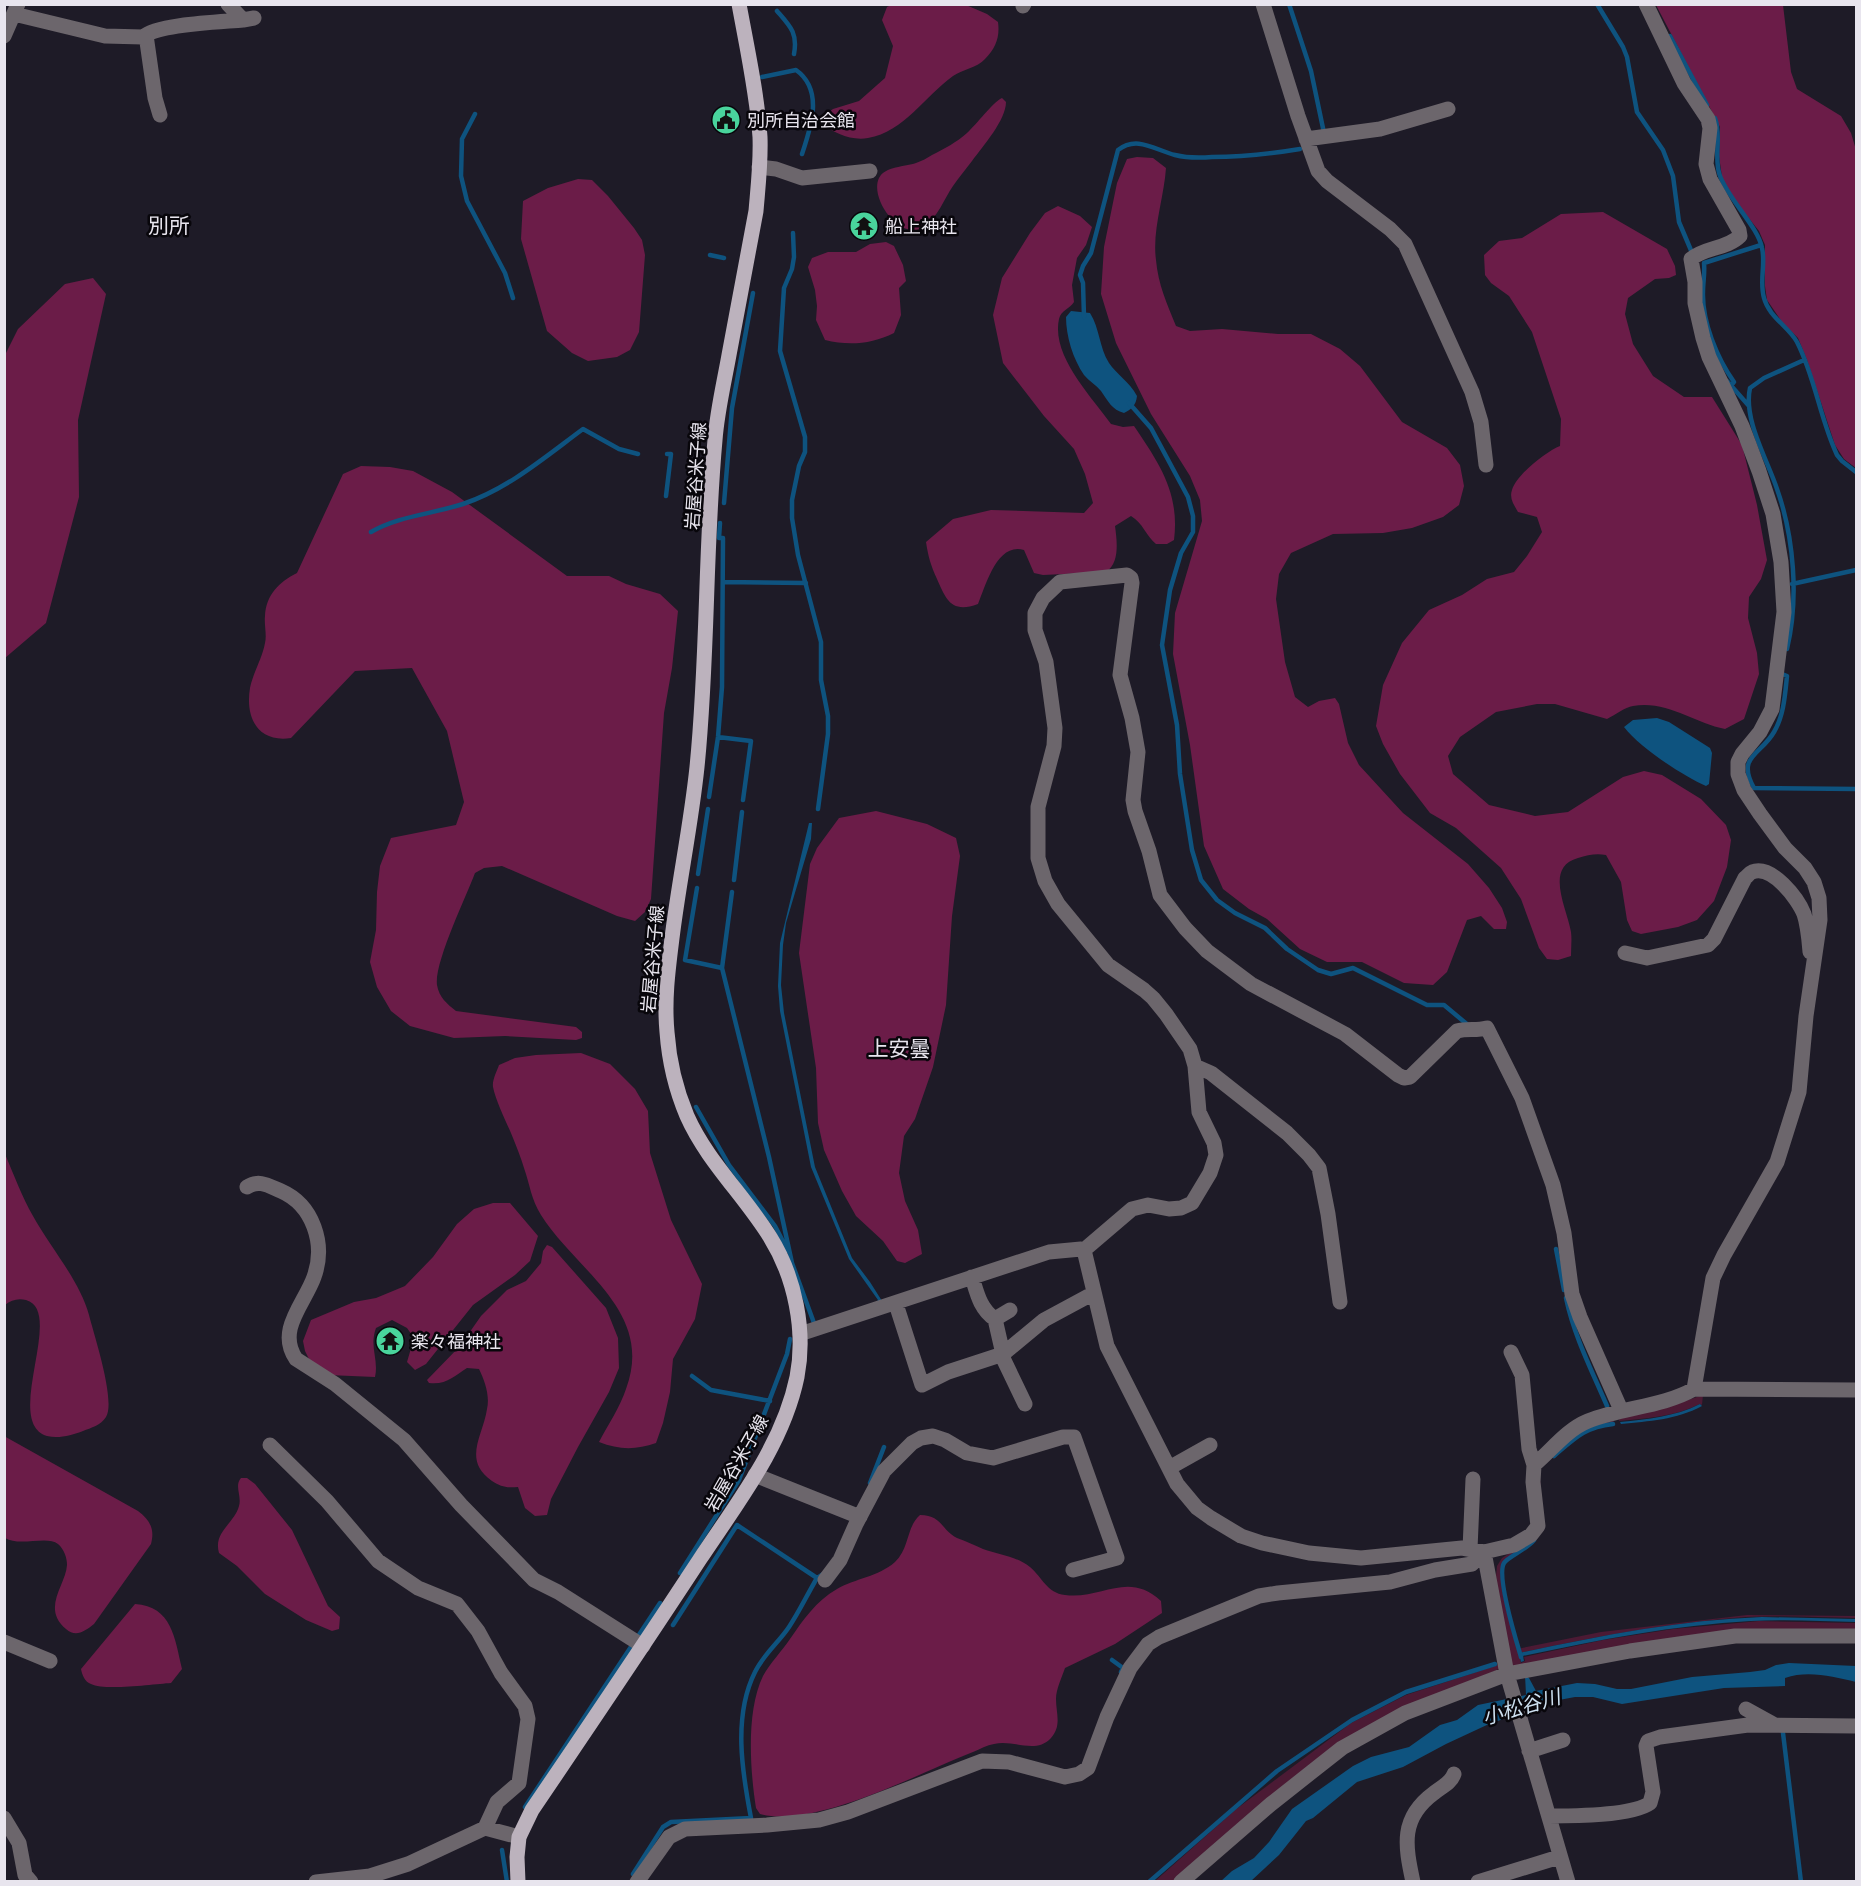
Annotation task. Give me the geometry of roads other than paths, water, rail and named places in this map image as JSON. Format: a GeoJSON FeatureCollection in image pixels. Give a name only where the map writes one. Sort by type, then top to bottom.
{"type":"FeatureCollection","features":[{"type":"Feature","properties":{"kind":"main road","name":"岩屋谷米子線"},"geometry":{"type":"LineString","coordinates":[[518,1881],[519,1838],[532,1810],[755,1475],[786,1415],[797,1380],[800,1356],[796,1303],[784,1264],[769,1236],[732,1188],[701,1142],[687,1116],[674,1077],[667,1037],[665,997],[680,877],[695,783],[702,716],[715,436],[756,211],[760,138],[754,86],[739,4]]}},
{"type":"Feature","properties":{"kind":"street"},"geometry":{"type":"LineString","coordinates":[[4,36],[16,9],[105,36],[143,37],[162,29],[248,19],[228,4]]}},
{"type":"Feature","properties":{"kind":"street"},"geometry":{"type":"LineString","coordinates":[[1263,4],[1318,171],[1324,179],[1390,229],[1405,244],[1472,392],[1481,422],[1486,465]]}},
{"type":"Feature","properties":{"kind":"street"},"geometry":{"type":"LineString","coordinates":[[1646,4],[1684,83],[1708,119],[1710,128],[1706,164],[1710,180],[1740,236],[1733,242],[1698,254],[1691,260],[1695,282],[1695,303],[1709,357],[1742,426],[1759,471],[1773,514],[1781,562],[1784,612],[1772,709],[1760,732],[1742,753],[1738,762],[1737,774],[1744,790],[1760,814],[1814,882],[1819,898],[1820,920],[1812,967],[1799,1092],[1777,1162],[1713,1278],[1694,1389]]}},
{"type":"Feature","properties":{"kind":"street"},"geometry":{"type":"LineString","coordinates":[[146,34],[155,98],[160,115]]}},
{"type":"Feature","properties":{"kind":"street"},"geometry":{"type":"LineString","coordinates":[[1306,139],[1380,129],[1448,109]]}},
{"type":"Feature","properties":{"kind":"street"},"geometry":{"type":"LineString","coordinates":[[759,167],[776,169],[802,178],[870,171]]}},
{"type":"Feature","properties":{"kind":"street"},"geometry":{"type":"LineString","coordinates":[[1084,1250],[1132,1209],[1148,1205],[1169,1209],[1181,1208],[1192,1203],[1197,1198],[1214,1163],[1216,1149],[1198,1112],[1195,1066],[1190,1049],[1166,1014],[1144,990],[1108,965],[1052,895],[1041,870],[1037,846],[1038,807],[1054,746],[1055,728],[1046,662],[1035,630],[1035,613],[1043,598],[1060,582],[1128,575],[1131,578],[1120,675],[1132,718],[1138,752],[1133,800],[1135,811],[1149,851],[1160,895],[1185,928],[1207,951],[1251,984],[1345,1034],[1398,1076],[1410,1077],[1457,1031],[1463,1029],[1478,1031],[1487,1028],[1521,1098],[1553,1185],[1564,1233],[1572,1294],[1622,1410]]}},
{"type":"Feature","properties":{"kind":"street"},"geometry":{"type":"LineString","coordinates":[[1625,953],[1647,958],[1708,945],[1714,939],[1745,878],[1753,872],[1763,871],[1778,880],[1797,899],[1807,927],[1812,967]]}},
{"type":"Feature","properties":{"kind":"street"},"geometry":{"type":"LineString","coordinates":[[1195,1066],[1211,1073],[1287,1133],[1319,1168],[1329,1215],[1340,1302]]}},
{"type":"Feature","properties":{"kind":"street"},"geometry":{"type":"LineString","coordinates":[[247,1187],[261,1182],[290,1195],[303,1205],[313,1223],[318,1254],[316,1270],[295,1315],[289,1336],[292,1353],[296,1359],[335,1384],[404,1440],[461,1505],[534,1580],[558,1592],[643,1646]]}},
{"type":"Feature","properties":{"kind":"street"},"geometry":{"type":"LineString","coordinates":[[800,1334],[1049,1252],[1076,1248],[1084,1250]]}},
{"type":"Feature","properties":{"kind":"street"},"geometry":{"type":"LineString","coordinates":[[1084,1250],[1107,1346],[1177,1484],[1197,1508],[1241,1536],[1262,1543],[1309,1553],[1361,1558],[1462,1548],[1477,1551],[1514,1545],[1531,1535],[1538,1526],[1533,1482],[1534,1465],[1529,1449],[1522,1375],[1511,1352]]}},
{"type":"Feature","properties":{"kind":"street"},"geometry":{"type":"LineString","coordinates":[[972,1276],[980,1303],[987,1314],[995,1319],[1002,1354],[1010,1378],[1025,1404]]}},
{"type":"Feature","properties":{"kind":"street"},"geometry":{"type":"LineString","coordinates":[[896,1304],[922,1385],[948,1372],[1002,1354],[1044,1320],[1094,1293]]}},
{"type":"Feature","properties":{"kind":"street"},"geometry":{"type":"LineString","coordinates":[[995,1319],[1010,1310]]}},
{"type":"Feature","properties":{"kind":"street"},"geometry":{"type":"LineString","coordinates":[[1534,1465],[1563,1436],[1586,1422],[1622,1410],[1678,1397],[1694,1389],[1857,1390]]}},
{"type":"Feature","properties":{"kind":"street"},"geometry":{"type":"LineString","coordinates":[[825,1580],[840,1560],[884,1471],[912,1443],[921,1438],[933,1436],[967,1453],[993,1458],[1063,1437],[1074,1437],[1117,1558],[1073,1570]]}},
{"type":"Feature","properties":{"kind":"street"},"geometry":{"type":"LineString","coordinates":[[270,1445],[327,1501],[378,1561],[417,1588],[457,1604],[478,1631],[501,1673],[525,1706],[528,1719],[519,1783],[497,1802],[485,1828],[408,1864],[370,1876],[316,1881]]}},
{"type":"Feature","properties":{"kind":"street"},"geometry":{"type":"LineString","coordinates":[[1169,1468],[1210,1445]]}},
{"type":"Feature","properties":{"kind":"street"},"geometry":{"type":"LineString","coordinates":[[755,1475],[860,1517]]}},
{"type":"Feature","properties":{"kind":"street"},"geometry":{"type":"LineString","coordinates":[[1473,1479],[1477,1551],[1528,1747],[1568,1881]]}},
{"type":"Feature","properties":{"kind":"street"},"geometry":{"type":"LineString","coordinates":[[638,1881],[669,1837],[685,1829],[819,1820],[848,1812],[982,1761],[1009,1762],[1058,1776],[1072,1777],[1088,1768],[1107,1716],[1130,1668],[1148,1644],[1159,1637],[1258,1596],[1390,1582],[1435,1570],[1472,1564],[1477,1551]]}},
{"type":"Feature","properties":{"kind":"street"},"geometry":{"type":"LineString","coordinates":[[1181,1881],[1271,1804],[1342,1749],[1405,1713],[1509,1678],[1630,1651],[1735,1636],[1857,1636]]}},
{"type":"Feature","properties":{"kind":"street"},"geometry":{"type":"LineString","coordinates":[[4,1642],[50,1661]]}},
{"type":"Feature","properties":{"kind":"street"},"geometry":{"type":"LineString","coordinates":[[1746,1709],[1775,1725]]}},
{"type":"Feature","properties":{"kind":"street"},"geometry":{"type":"LineString","coordinates":[[1549,1816],[1643,1808],[1650,1803],[1653,1792],[1646,1746],[1648,1741],[1660,1737],[1748,1725],[1857,1726]]}},
{"type":"Feature","properties":{"kind":"street"},"geometry":{"type":"LineString","coordinates":[[1528,1747],[1563,1740]]}},
{"type":"Feature","properties":{"kind":"street"},"geometry":{"type":"LineString","coordinates":[[1413,1881],[1407,1852],[1410,1818],[1431,1794],[1454,1774]]}},
{"type":"Feature","properties":{"kind":"street"},"geometry":{"type":"LineString","coordinates":[[4,1818],[19,1843],[25,1875],[31,1881]]}},
{"type":"Feature","properties":{"kind":"street"},"geometry":{"type":"LineString","coordinates":[[485,1828],[519,1838]]}},
{"type":"Feature","properties":{"kind":"street"},"geometry":{"type":"LineString","coordinates":[[1478,1881],[1559,1857]]}},
{"type":"Feature","properties":{"kind":"water"},"geometry":{"type":"Polygon","coordinates":[[[1071,311],[1090,313],[1109,363],[1137,396],[1135,404],[1124,413],[1108,402],[1080,369],[1073,355],[1067,332],[1066,317],[1071,311]]]}},
{"type":"Feature","properties":{"kind":"water"},"geometry":{"type":"Polygon","coordinates":[[[1657,718],[1669,722],[1710,748],[1712,753],[1709,784],[1706,786],[1696,781],[1662,760],[1624,727],[1633,720],[1657,718]]]}},
{"type":"Feature","properties":{"kind":"water"},"geometry":{"type":"Polygon","coordinates":[[[809,823],[812,823],[811,839],[786,923],[783,945],[781,985],[784,1013],[815,1167],[852,1258],[882,1301],[876,1303],[878,1300],[849,1259],[811,1167],[780,1011],[778,986],[780,943],[809,823]]]}},
{"type":"Feature","properties":{"kind":"water"},"geometry":{"type":"Polygon","coordinates":[[[1700,1404],[1702,1406],[1692,1411],[1672,1417],[1621,1424],[1620,1422],[1671,1415],[1700,1404]]]}},
{"type":"Feature","properties":{"kind":"water"},"geometry":{"type":"Polygon","coordinates":[[[1762,1617],[1856,1619],[1856,1622],[1777,1620],[1722,1623],[1579,1644],[1523,1656],[1524,1661],[1521,1662],[1519,1653],[1670,1625],[1762,1617]]]}},
{"type":"Feature","properties":{"kind":"water","name":"小松谷川"},"geometry":{"type":"Polygon","coordinates":[[[1789,1663],[1856,1666],[1856,1682],[1821,1675],[1803,1675],[1785,1678],[1785,1686],[1724,1688],[1622,1704],[1593,1697],[1559,1700],[1489,1724],[1403,1767],[1357,1782],[1313,1818],[1306,1821],[1279,1855],[1251,1881],[1220,1882],[1232,1871],[1254,1858],[1269,1842],[1292,1809],[1353,1766],[1371,1757],[1409,1747],[1440,1725],[1457,1720],[1478,1705],[1526,1695],[1525,1675],[1536,1691],[1577,1683],[1631,1689],[1692,1677],[1765,1670],[1789,1663]]]}},
{"type":"Feature","properties":{"kind":"waterway"},"geometry":{"type":"LineString","coordinates":[[1289,4],[1311,71],[1324,133]]}},
{"type":"Feature","properties":{"kind":"waterway"},"geometry":{"type":"LineString","coordinates":[[1597,4],[1627,57],[1637,112],[1663,150],[1673,176],[1679,222],[1693,255]]}},
{"type":"Feature","properties":{"kind":"waterway"},"geometry":{"type":"LineString","coordinates":[[777,11],[794,35],[794,54]]}},
{"type":"Feature","properties":{"kind":"waterway"},"geometry":{"type":"LineString","coordinates":[[1670,36],[1707,105]]}},
{"type":"Feature","properties":{"kind":"waterway"},"geometry":{"type":"LineString","coordinates":[[762,77],[796,70],[805,78],[813,98],[813,109],[802,154]]}},
{"type":"Feature","properties":{"kind":"waterway"},"geometry":{"type":"LineString","coordinates":[[475,114],[462,139],[461,176],[467,201],[505,273],[513,298]]}},
{"type":"Feature","properties":{"kind":"waterway"},"geometry":{"type":"LineString","coordinates":[[1715,118],[1720,176],[1755,231],[1762,248],[1762,279],[1766,305],[1797,342],[1837,455],[1856,472]]}},
{"type":"Feature","properties":{"kind":"waterway"},"geometry":{"type":"LineString","coordinates":[[1084,317],[1083,283],[1080,275],[1091,253],[1118,150],[1125,146],[1139,144],[1175,155],[1198,158],[1256,155],[1300,149]]}},
{"type":"Feature","properties":{"kind":"waterway"},"geometry":{"type":"LineString","coordinates":[[793,233],[794,257],[784,288],[780,351],[805,437],[805,452],[799,466],[792,500],[792,518],[798,555],[821,642],[821,680],[828,716],[828,734],[818,809]]}},
{"type":"Feature","properties":{"kind":"waterway"},"geometry":{"type":"LineString","coordinates":[[1731,386],[1734,382],[1716,351],[1705,315],[1704,263],[1761,245]]}},
{"type":"Feature","properties":{"kind":"waterway"},"geometry":{"type":"LineString","coordinates":[[710,255],[724,258]]}},
{"type":"Feature","properties":{"kind":"waterway"},"geometry":{"type":"LineString","coordinates":[[724,503],[732,408],[753,293]]}},
{"type":"Feature","properties":{"kind":"waterway"},"geometry":{"type":"LineString","coordinates":[[1787,649],[1794,589],[1791,548],[1783,508],[1753,426],[1749,400],[1750,388],[1764,378],[1804,360]]}},
{"type":"Feature","properties":{"kind":"waterway"},"geometry":{"type":"LineString","coordinates":[[1727,381],[1749,406]]}},
{"type":"Feature","properties":{"kind":"waterway"},"geometry":{"type":"LineString","coordinates":[[1129,403],[1151,428],[1188,497],[1193,516],[1193,532],[1181,553],[1170,590],[1162,645],[1177,725],[1180,774],[1192,850],[1201,880],[1217,900],[1235,913],[1265,928],[1287,949],[1318,970],[1331,974],[1353,968],[1427,1005],[1444,1005],[1468,1025]]}},
{"type":"Feature","properties":{"kind":"waterway"},"geometry":{"type":"LineString","coordinates":[[371,532],[393,522],[480,498],[526,471],[583,429],[619,449],[638,454]]}},
{"type":"Feature","properties":{"kind":"waterway"},"geometry":{"type":"LineString","coordinates":[[666,496],[671,454],[667,454]]}},
{"type":"Feature","properties":{"kind":"waterway"},"geometry":{"type":"LineString","coordinates":[[709,797],[718,737],[722,687],[723,538],[719,538],[720,523]]}},
{"type":"Feature","properties":{"kind":"waterway"},"geometry":{"type":"LineString","coordinates":[[1792,584],[1856,570]]}},
{"type":"Feature","properties":{"kind":"waterway"},"geometry":{"type":"LineString","coordinates":[[723,582],[806,583]]}},
{"type":"Feature","properties":{"kind":"waterway"},"geometry":{"type":"LineString","coordinates":[[1782,674],[1787,676],[1780,719],[1769,740],[1749,762],[1749,777],[1754,788],[1856,789]]}},
{"type":"Feature","properties":{"kind":"waterway"},"geometry":{"type":"LineString","coordinates":[[718,737],[751,741],[743,800]]}},
{"type":"Feature","properties":{"kind":"waterway"},"geometry":{"type":"LineString","coordinates":[[698,874],[708,809]]}},
{"type":"Feature","properties":{"kind":"waterway"},"geometry":{"type":"LineString","coordinates":[[734,880],[742,812]]}},
{"type":"Feature","properties":{"kind":"waterway"},"geometry":{"type":"LineString","coordinates":[[697,888],[685,960],[722,968]]}},
{"type":"Feature","properties":{"kind":"waterway"},"geometry":{"type":"LineString","coordinates":[[732,892],[722,968],[769,1157],[792,1263],[814,1323]]}},
{"type":"Feature","properties":{"kind":"waterway"},"geometry":{"type":"LineString","coordinates":[[696,1107],[729,1165],[775,1226],[788,1251]]}},
{"type":"Feature","properties":{"kind":"waterway"},"geometry":{"type":"LineString","coordinates":[[1556,1249],[1564,1290]]}},
{"type":"Feature","properties":{"kind":"waterway"},"geometry":{"type":"LineString","coordinates":[[1566,1298],[1579,1340],[1607,1406]]}},
{"type":"Feature","properties":{"kind":"waterway"},"geometry":{"type":"LineString","coordinates":[[680,1573],[739,1480],[787,1354],[790,1339]]}},
{"type":"Feature","properties":{"kind":"waterway"},"geometry":{"type":"LineString","coordinates":[[692,1376],[711,1390],[770,1401]]}},
{"type":"Feature","properties":{"kind":"waterway"},"geometry":{"type":"LineString","coordinates":[[1554,1456],[1588,1431],[1613,1424]]}},
{"type":"Feature","properties":{"kind":"waterway"},"geometry":{"type":"LineString","coordinates":[[870,1483],[884,1447]]}},
{"type":"Feature","properties":{"kind":"waterway"},"geometry":{"type":"LineString","coordinates":[[673,1625],[737,1525],[817,1578]]}},
{"type":"Feature","properties":{"kind":"waterway"},"geometry":{"type":"LineString","coordinates":[[1521,1657],[1508,1609],[1502,1570],[1506,1561],[1534,1540]]}},
{"type":"Feature","properties":{"kind":"waterway"},"geometry":{"type":"LineString","coordinates":[[633,1874],[663,1827],[671,1822],[751,1818],[741,1744],[748,1689],[758,1666],[789,1627],[817,1578],[823,1574]]}},
{"type":"Feature","properties":{"kind":"waterway"},"geometry":{"type":"LineString","coordinates":[[525,1807],[660,1603]]}},
{"type":"Feature","properties":{"kind":"waterway"},"geometry":{"type":"LineString","coordinates":[[1112,1660],[1123,1668],[1121,1672]]}},
{"type":"Feature","properties":{"kind":"waterway"},"geometry":{"type":"LineString","coordinates":[[1149,1882],[1277,1771],[1352,1720],[1406,1692],[1495,1664]]}},
{"type":"Feature","properties":{"kind":"waterway"},"geometry":{"type":"LineString","coordinates":[[1783,1733],[1801,1882]]}},
{"type":"Feature","properties":{"kind":"waterway"},"geometry":{"type":"LineString","coordinates":[[502,1850],[507,1882]]}},
{"type":"Feature","properties":{"kind":"place","name":"別所自治会館"},"geometry":{"type":"Point","coordinates":[726,120]}},
{"type":"Feature","properties":{"kind":"place","name":"船上神社"},"geometry":{"type":"Point","coordinates":[864,226]}},
{"type":"Feature","properties":{"kind":"place","name":"楽々福神社"},"geometry":{"type":"Point","coordinates":[390,1341]}},
{"type":"Feature","properties":{"kind":"district","name":"別所"},"geometry":{"type":"Point","coordinates":[169,224]}},
{"type":"Feature","properties":{"kind":"district","name":"上安曇"},"geometry":{"type":"Point","coordinates":[899,1047]}}]}
